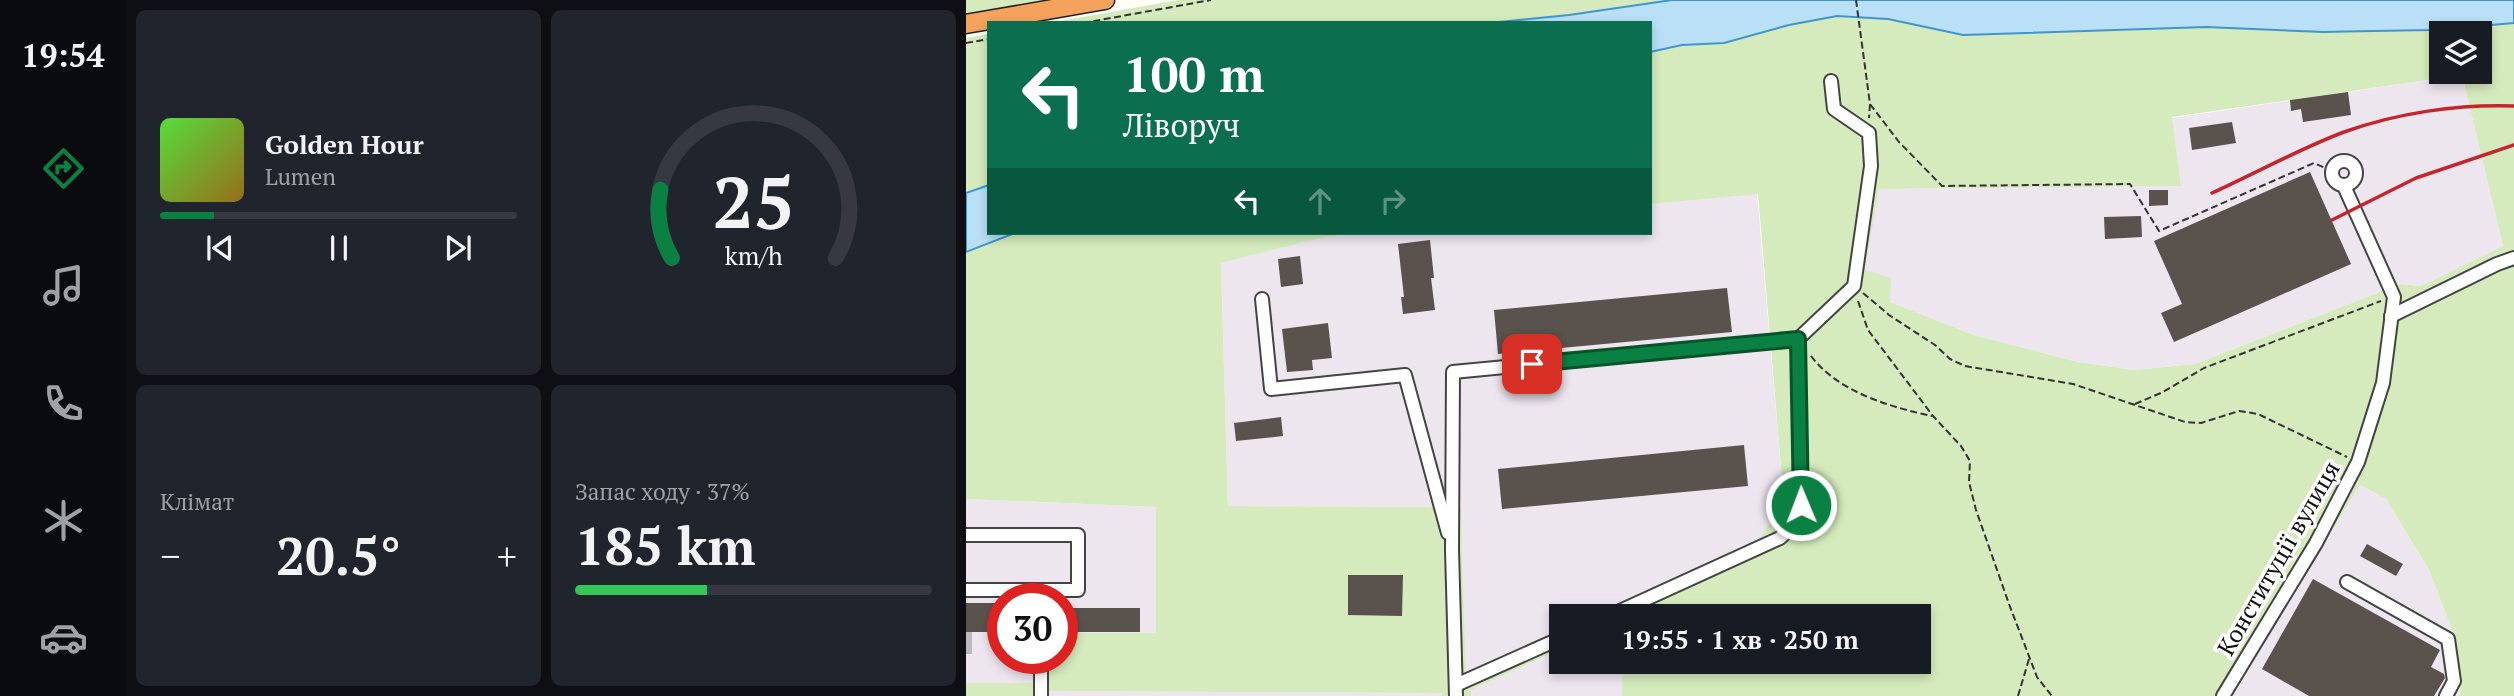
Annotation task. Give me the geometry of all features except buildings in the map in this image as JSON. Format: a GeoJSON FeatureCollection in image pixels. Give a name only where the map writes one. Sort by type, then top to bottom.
{"type":"FeatureCollection","features":[{"type":"Feature","properties":{"kind":"highway"},"geometry":{"type":"LineString","coordinates":[[966,24],[1105,0]]}},
{"type":"Feature","properties":{"kind":"street"},"geometry":{"type":"LineString","coordinates":[[1549,644],[1457,691],[1452,550],[1453,372],[1798,339],[1854,286],[1871,166],[1869,134],[1834,109],[1831,81]]}},
{"type":"Feature","properties":{"kind":"street"},"geometry":{"type":"LineString","coordinates":[[2340,162],[2353,164],[2357,176],[2352,183],[2344,186],[2336,183],[2332,171],[2340,162]]}},
{"type":"Feature","properties":{"kind":"street"},"geometry":{"type":"LineString","coordinates":[[2344,186],[2394,297]]}},
{"type":"Feature","properties":{"kind":"street"},"geometry":{"type":"LineString","coordinates":[[2391,316],[2514,258]]}},
{"type":"Feature","properties":{"kind":"street","name":"Конституції вулиця"},"geometry":{"type":"LineString","coordinates":[[2222,696],[2316,543],[2358,462],[2383,383],[2394,297]]}},
{"type":"Feature","properties":{"kind":"street"},"geometry":{"type":"LineString","coordinates":[[1262,299],[1271,388],[1405,375],[1452,550]]}},
{"type":"Feature","properties":{"kind":"street"},"geometry":{"type":"LineString","coordinates":[[1635,604],[1780,538],[1795,524],[1801,505],[1798,339]]}},
{"type":"Feature","properties":{"kind":"street"},"geometry":{"type":"LineString","coordinates":[[966,535],[1078,535],[1077,583]]}},
{"type":"Feature","properties":{"kind":"street"},"geometry":{"type":"LineString","coordinates":[[2347,582],[2448,639],[2454,681],[2446,696]]}},
{"type":"Feature","properties":{"kind":"street"},"geometry":{"type":"LineString","coordinates":[[966,590],[987,591]]}},
{"type":"Feature","properties":{"kind":"street"},"geometry":{"type":"LineString","coordinates":[[1041,674],[1041,696]]}},
{"type":"Feature","properties":{"kind":"path"},"geometry":{"type":"LineString","coordinates":[[1094,21],[1211,0]]}},
{"type":"Feature","properties":{"kind":"path"},"geometry":{"type":"LineString","coordinates":[[1856,0],[1870,104],[1899,142],[1942,187],[2130,184],[2158,231],[2314,163],[2332,171]]}},
{"type":"Feature","properties":{"kind":"path"},"geometry":{"type":"LineString","coordinates":[[966,43],[987,39]]}},
{"type":"Feature","properties":{"kind":"path"},"geometry":{"type":"LineString","coordinates":[[1854,286],[1950,359],[1965,366],[2073,384],[2185,422],[2201,423],[2239,411],[2258,414],[2358,462]]}},
{"type":"Feature","properties":{"kind":"path"},"geometry":{"type":"LineString","coordinates":[[1854,286],[1868,330],[1933,416],[1961,446],[1970,461],[1969,482],[1976,510],[2029,658],[2037,677],[2052,696]]}},
{"type":"Feature","properties":{"kind":"path"},"geometry":{"type":"LineString","coordinates":[[2134,405],[2204,368],[2394,297]]}},
{"type":"Feature","properties":{"kind":"path"},"geometry":{"type":"LineString","coordinates":[[1798,339],[1822,370],[1846,385],[1895,408],[1933,416]]}},
{"type":"Feature","properties":{"kind":"path"},"geometry":{"type":"LineString","coordinates":[[2018,696],[2029,658]]}},
{"type":"Feature","properties":{"kind":"shaded area"},"geometry":{"type":"Polygon","coordinates":[[[2429,80],[2429,84],[2464,84],[2503,246],[2421,286],[2400,284],[2195,364],[2134,370],[2078,362],[1974,335],[1890,302],[1865,271],[1878,189],[2181,186],[2172,118],[2429,80]]]}},
{"type":"Feature","properties":{"kind":"shaded area"},"geometry":{"type":"Polygon","coordinates":[[[1757,193],[1784,503],[1757,541],[1618,604],[1549,604],[1549,635],[1466,673],[1461,507],[1228,506],[1221,263],[1325,237],[1345,235],[1652,235],[1652,204],[1757,193]]]}},
{"type":"Feature","properties":{"kind":"shaded area"},"geometry":{"type":"Polygon","coordinates":[[[2360,485],[2386,499],[2429,570],[2454,635],[2461,690],[2459,696],[2231,696],[2360,485]]]}},
{"type":"Feature","properties":{"kind":"shaded area"},"geometry":{"type":"Polygon","coordinates":[[[966,499],[1157,507],[1156,633],[1078,633],[1078,583],[987,583],[987,674],[1047,674],[1047,683],[966,683],[966,499]]]}},
{"type":"Feature","properties":{"kind":"shaded area"},"geometry":{"type":"Polygon","coordinates":[[[1549,654],[1549,674],[1622,674],[1622,696],[1471,696],[1471,690],[1549,654]]]}},
{"type":"Feature","properties":{"kind":"shaded area"},"geometry":{"type":"Polygon","coordinates":[[[1047,691],[1443,693],[1443,696],[1046,696],[1047,691]]]}},
{"type":"Feature","properties":{"kind":"green space"},"geometry":{"type":"Polygon","coordinates":[[[966,0],[1045,0],[966,14],[966,0]]]}},
{"type":"Feature","properties":{"kind":"green space"},"geometry":{"type":"Polygon","coordinates":[[[1178,0],[1672,0],[1509,21],[1061,21],[1178,0]]]}},
{"type":"Feature","properties":{"kind":"green space"},"geometry":{"type":"Polygon","coordinates":[[[1837,16],[1888,19],[1963,35],[2206,27],[2323,32],[2429,30],[2429,80],[2172,117],[2181,186],[1879,189],[1865,270],[1891,278],[1890,302],[1974,335],[2078,362],[2134,370],[2195,364],[2400,284],[2421,286],[2503,246],[2464,84],[2492,84],[2492,25],[2514,23],[2514,696],[2459,696],[2461,690],[2454,635],[2429,570],[2386,499],[2360,485],[2231,696],[1622,696],[1622,674],[1931,674],[1931,604],[1618,604],[1757,541],[1784,503],[1758,194],[1652,204],[1652,52],[1682,45],[1724,43],[1789,25],[1837,16]]]}},
{"type":"Feature","properties":{"kind":"green space"},"geometry":{"type":"Polygon","coordinates":[[[987,34],[987,186],[966,193],[966,38],[987,34]]]}},
{"type":"Feature","properties":{"kind":"green space"},"geometry":{"type":"Polygon","coordinates":[[[1010,235],[1345,235],[1325,237],[1221,263],[1228,506],[1461,507],[1466,672],[1549,634],[1549,654],[1471,690],[1471,696],[1443,696],[1442,693],[1047,691],[1046,696],[966,696],[966,683],[1047,683],[1047,674],[1078,674],[1078,633],[1156,633],[1156,507],[966,499],[966,252],[1010,235]]]}},
{"type":"Feature","properties":{"kind":"water"},"geometry":{"type":"Polygon","coordinates":[[[1672,0],[2514,0],[2514,23],[2492,25],[2492,21],[2429,21],[2429,30],[2323,32],[2206,27],[1963,35],[1888,19],[1837,16],[1789,25],[1724,43],[1682,45],[1652,52],[1652,21],[1509,21],[1672,0]]]}},
{"type":"Feature","properties":{"kind":"water"},"geometry":{"type":"Polygon","coordinates":[[[987,186],[987,235],[1010,235],[966,252],[966,193],[987,186]]]}},
{"type":"Feature","properties":{"kind":"railway"},"geometry":{"type":"LineString","coordinates":[[2212,193],[2311,146],[2364,125],[2428,111],[2514,106]]}},
{"type":"Feature","properties":{"kind":"railway"},"geometry":{"type":"LineString","coordinates":[[2332,220],[2416,178],[2514,145]]}},
{"type":"Feature","properties":{"kind":"route"},"geometry":{"type":"LineString","coordinates":[[1532,364],[1798,339],[1801,505]]}}]}
